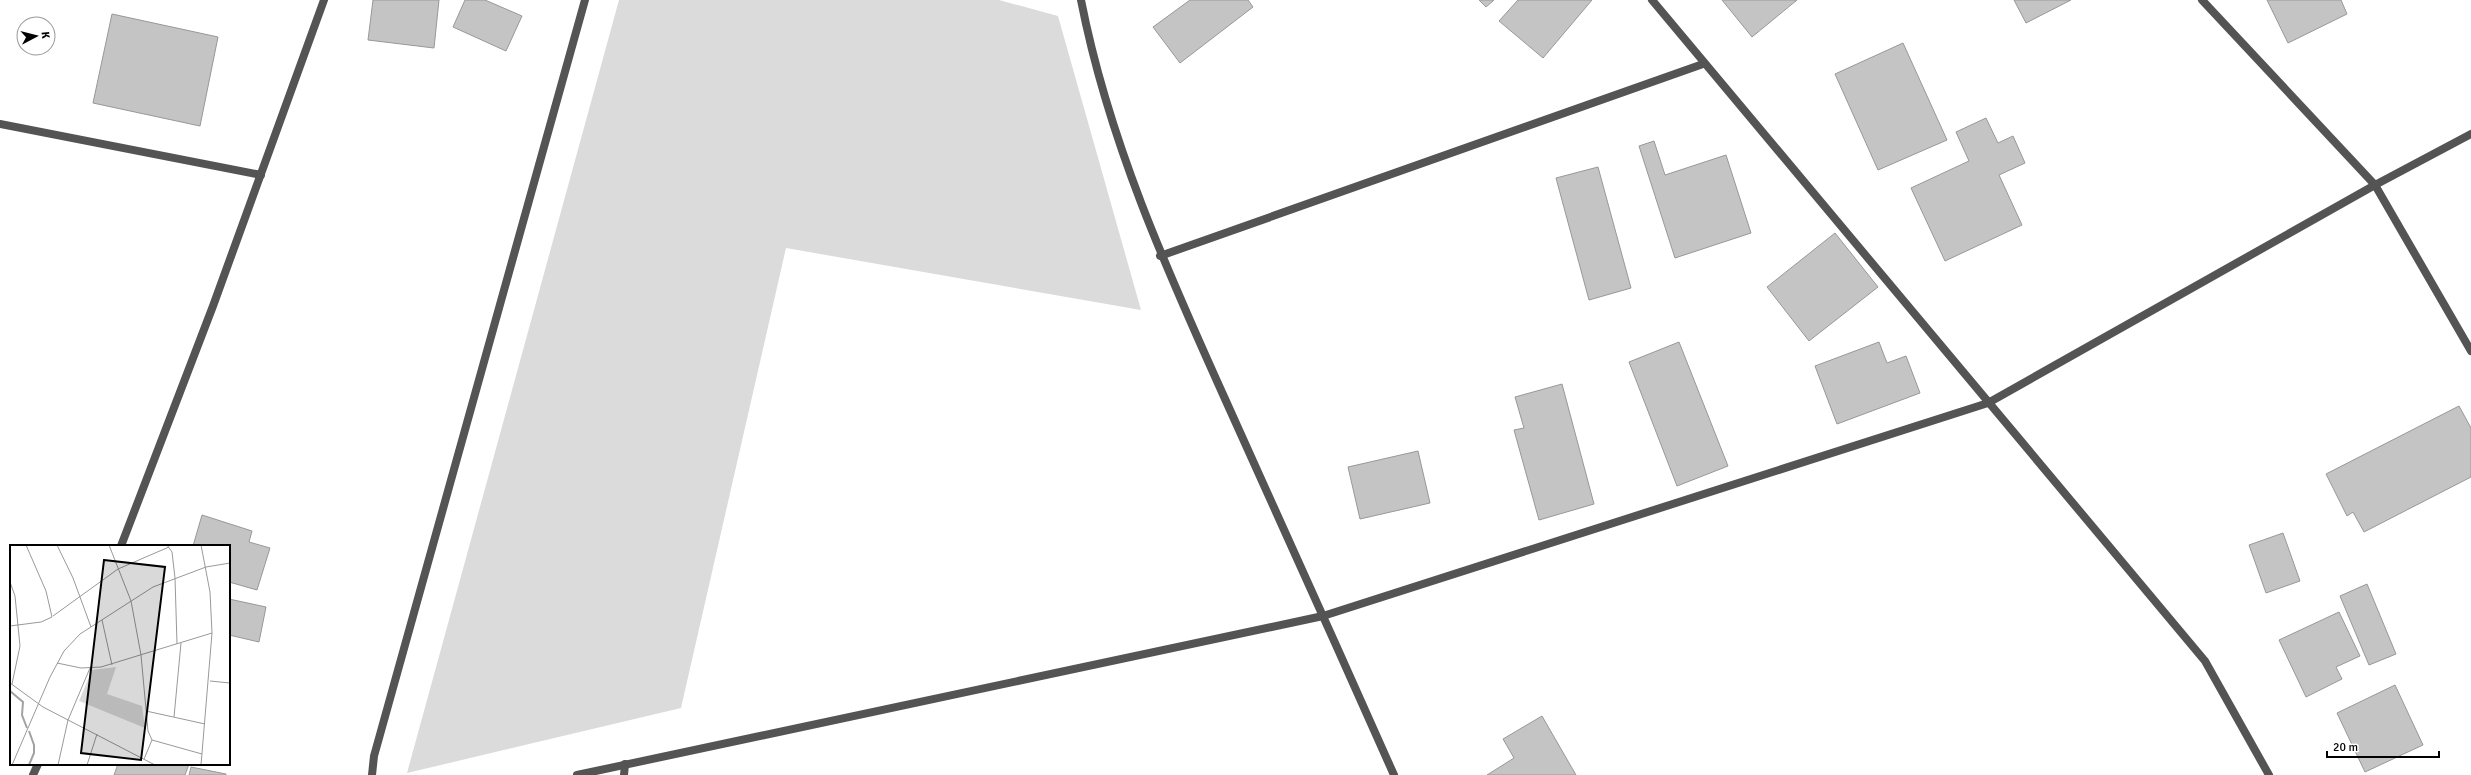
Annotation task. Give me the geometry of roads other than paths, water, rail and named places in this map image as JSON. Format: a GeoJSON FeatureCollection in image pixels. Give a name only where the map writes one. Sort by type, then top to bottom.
{"type":"FeatureCollection","features":[{"type":"Feature","properties":{"kind":"street"},"geometry":{"type":"LineString","coordinates":[[121,545],[261,175],[324,0]]}},
{"type":"Feature","properties":{"kind":"street"},"geometry":{"type":"LineString","coordinates":[[372,775],[374,756],[585,0]]}},
{"type":"Feature","properties":{"kind":"street"},"geometry":{"type":"LineString","coordinates":[[1081,0],[1092,57],[1112,125],[1160,256],[1394,775]]}},
{"type":"Feature","properties":{"kind":"street"},"geometry":{"type":"LineString","coordinates":[[1652,0],[1703,64],[2205,661],[2269,775]]}},
{"type":"Feature","properties":{"kind":"street"},"geometry":{"type":"LineString","coordinates":[[2202,0],[2375,185],[2471,351]]}},
{"type":"Feature","properties":{"kind":"street"},"geometry":{"type":"LineString","coordinates":[[1160,256],[1703,64]]}},
{"type":"Feature","properties":{"kind":"street"},"geometry":{"type":"LineString","coordinates":[[0,124],[261,175]]}},
{"type":"Feature","properties":{"kind":"street"},"geometry":{"type":"LineString","coordinates":[[577,775],[1323,616],[1988,403],[2375,185],[2471,134]]}},
{"type":"Feature","properties":{"kind":"street"},"geometry":{"type":"LineString","coordinates":[[624,775],[625,764]]}},
{"type":"Feature","properties":{"kind":"street"},"geometry":{"type":"LineString","coordinates":[[33,775],[38,765]]}}]}
